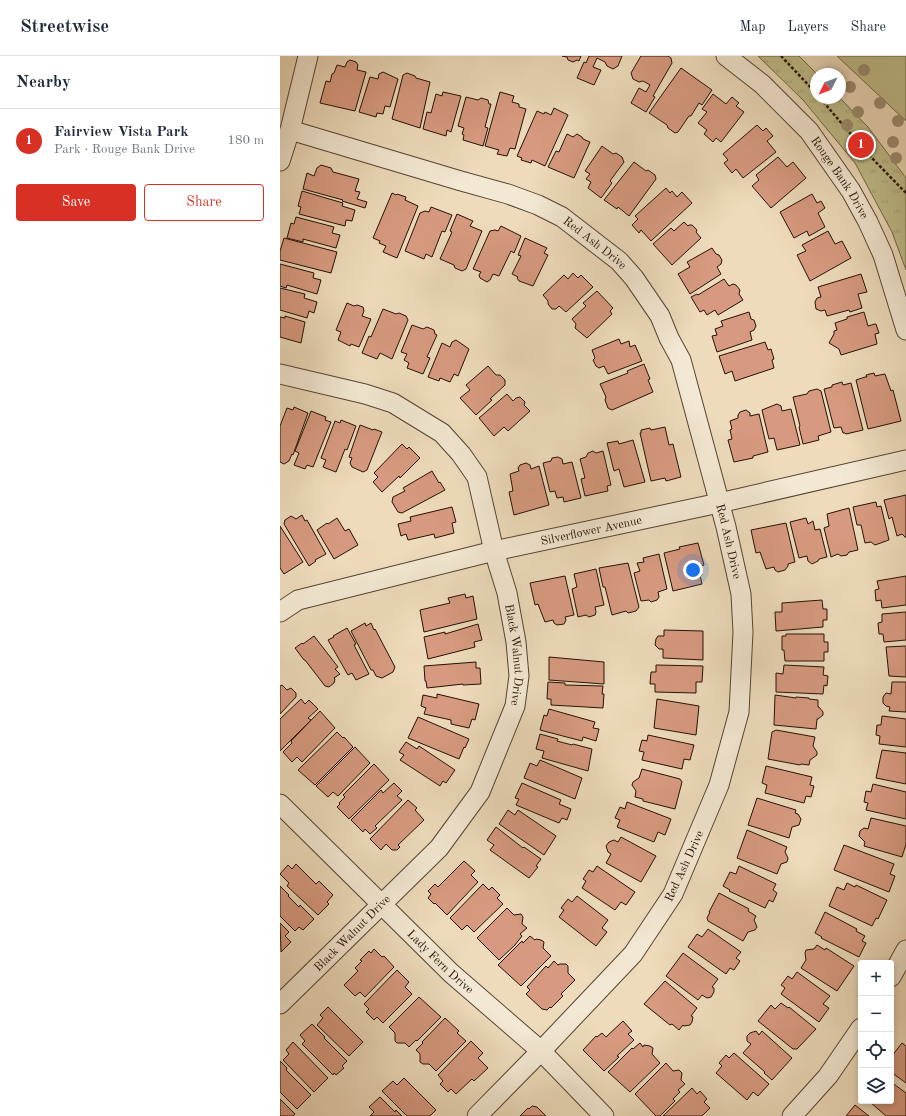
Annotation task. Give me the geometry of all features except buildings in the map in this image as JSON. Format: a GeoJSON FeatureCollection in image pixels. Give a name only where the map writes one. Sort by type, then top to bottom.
{"type":"FeatureCollection","features":[{"type":"Feature","properties":{"kind":"street"},"geometry":{"type":"LineString","coordinates":[[280,161],[290,130],[308,56]]}},
{"type":"Feature","properties":{"kind":"street","name":"Rouge Bank Drive"},"geometry":{"type":"LineString","coordinates":[[726,56],[762,84],[809,131],[851,191],[868,222],[883,255],[906,330]]}},
{"type":"Feature","properties":{"kind":"street","name":"Red Ash Drive"},"geometry":{"type":"LineString","coordinates":[[290,130],[508,194],[538,205],[562,217],[619,261],[634,278],[660,316],[669,338],[681,360],[707,451],[741,594],[743,632],[739,712],[719,785],[673,894],[633,954],[477,1116]]}},
{"type":"Feature","properties":{"kind":"street","name":"Black Walnut Drive"},"geometry":{"type":"LineString","coordinates":[[280,374],[365,394],[393,403],[442,433],[461,454],[477,477],[494,551],[508,593],[516,642],[519,676],[515,706],[480,792],[439,848],[280,1004]]}},
{"type":"Feature","properties":{"kind":"street","name":"Silverflower Avenue"},"geometry":{"type":"LineString","coordinates":[[280,612],[298,600],[305,598],[494,551],[719,503],[906,460]]}},
{"type":"Feature","properties":{"kind":"street","name":"Lady Fern Drive"},"geometry":{"type":"LineString","coordinates":[[280,804],[451,973],[541,1051],[604,1116]]}},
{"type":"Feature","properties":{"kind":"street"},"geometry":{"type":"LineString","coordinates":[[894,972],[906,950]]}},
{"type":"Feature","properties":{"kind":"street"},"geometry":{"type":"LineString","coordinates":[[792,1116],[828,1076],[858,1032]]}},
{"type":"Feature","properties":{"kind":"path"},"geometry":{"type":"LineString","coordinates":[[781,56],[810,87]]}},
{"type":"Feature","properties":{"kind":"path"},"geometry":{"type":"LineString","coordinates":[[825,104],[867,153],[906,193]]}},
{"type":"Feature","properties":{"kind":"green space"},"geometry":{"type":"Polygon","coordinates":[[[758,56],[799,56],[811,68],[810,104],[846,104],[868,127],[906,178],[906,270],[892,232],[855,163],[803,100],[758,56]]]}},
{"type":"Feature","properties":{"kind":"green space"},"geometry":{"type":"Polygon","coordinates":[[[837,56],[906,56],[906,121],[837,56]]]}},
{"type":"Feature","properties":{"kind":"place","name":"Fairview Vista Park"},"geometry":{"type":"Point","coordinates":[861,145]}}]}
